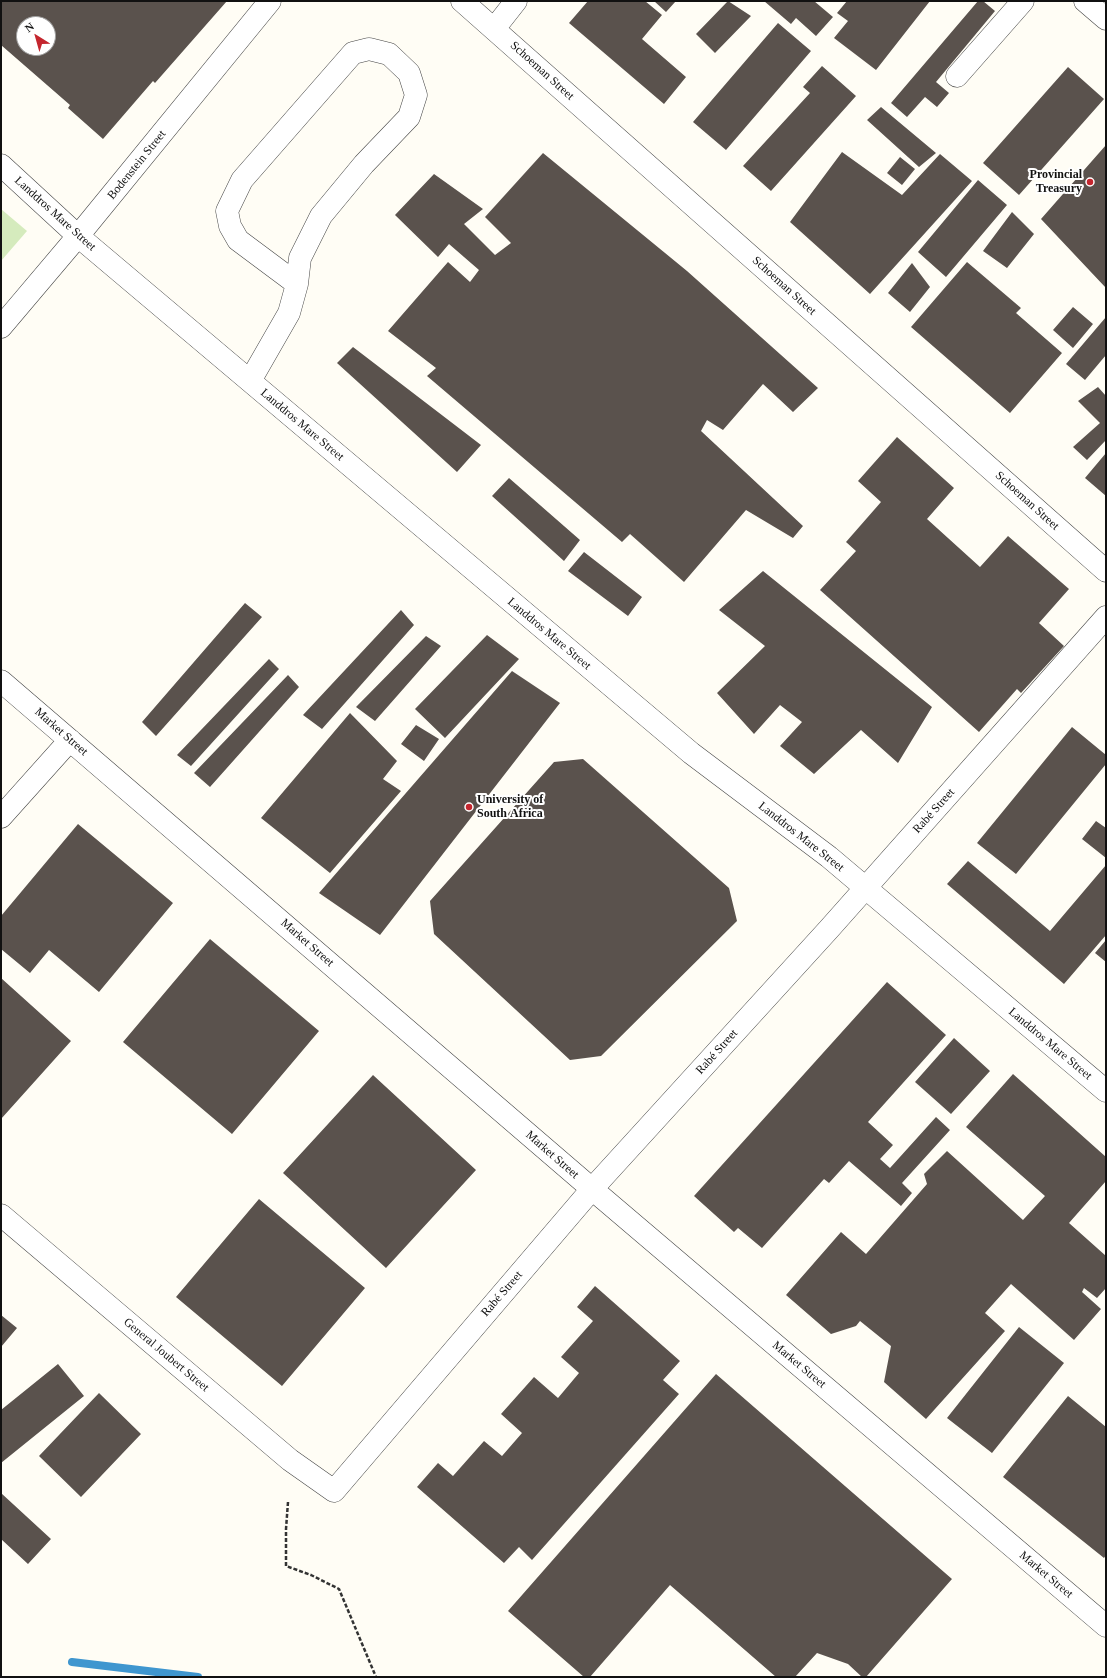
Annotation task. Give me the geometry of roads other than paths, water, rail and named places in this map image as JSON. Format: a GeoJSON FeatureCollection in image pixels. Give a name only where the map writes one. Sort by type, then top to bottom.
{"type":"FeatureCollection","features":[{"type":"Feature","properties":{"kind":"street","name":"Bodenstein Street"},"geometry":{"type":"LineString","coordinates":[[1,327],[78,236],[270,1]]}},
{"type":"Feature","properties":{"kind":"street","name":"Schoeman Street"},"geometry":{"type":"LineString","coordinates":[[462,1],[1106,571]]}},
{"type":"Feature","properties":{"kind":"street"},"geometry":{"type":"LineString","coordinates":[[494,29],[516,1]]}},
{"type":"Feature","properties":{"kind":"street"},"geometry":{"type":"LineString","coordinates":[[957,76],[1023,1]]}},
{"type":"Feature","properties":{"kind":"street"},"geometry":{"type":"LineString","coordinates":[[1085,1],[1106,19]]}},
{"type":"Feature","properties":{"kind":"street"},"geometry":{"type":"LineString","coordinates":[[250,381],[289,313],[297,284],[300,258],[321,216],[364,164],[409,117],[416,95],[409,73],[388,54],[369,49],[353,53],[242,180],[227,211],[230,226],[238,240],[297,284]]}},
{"type":"Feature","properties":{"kind":"street","name":"Landdros Mare Street"},"geometry":{"type":"LineString","coordinates":[[1,165],[78,236],[690,753],[829,858],[1106,1091]]}},
{"type":"Feature","properties":{"kind":"street","name":"Rabé Street"},"geometry":{"type":"LineString","coordinates":[[334,1491],[592,1189],[865,888],[1106,617]]}},
{"type":"Feature","properties":{"kind":"street","name":"Market Street"},"geometry":{"type":"LineString","coordinates":[[1,681],[592,1189],[1106,1626]]}},
{"type":"Feature","properties":{"kind":"street"},"geometry":{"type":"LineString","coordinates":[[1,816],[70,740]]}},
{"type":"Feature","properties":{"kind":"street","name":"General Joubert Street"},"geometry":{"type":"LineString","coordinates":[[1,1214],[290,1460],[334,1491]]}},
{"type":"Feature","properties":{"kind":"waterway"},"geometry":{"type":"LineString","coordinates":[[72,1662],[198,1677]]}},
{"type":"Feature","properties":{"kind":"place","name":"Provincial Treasury"},"geometry":{"type":"Point","coordinates":[1090,182]}},
{"type":"Feature","properties":{"kind":"place","name":"University of South Africa"},"geometry":{"type":"Point","coordinates":[469,807]}}]}
